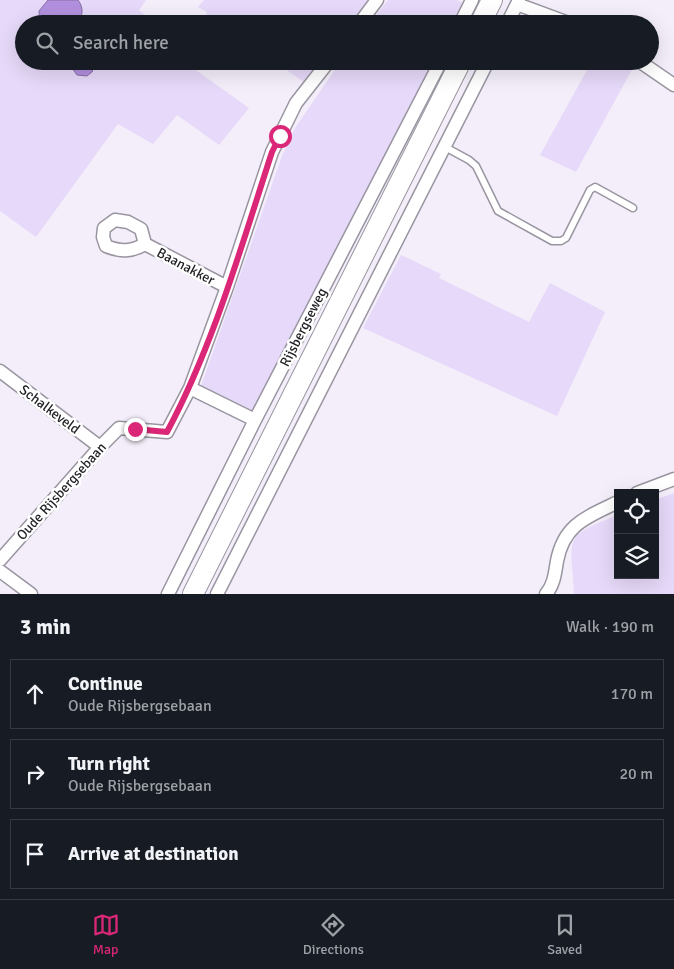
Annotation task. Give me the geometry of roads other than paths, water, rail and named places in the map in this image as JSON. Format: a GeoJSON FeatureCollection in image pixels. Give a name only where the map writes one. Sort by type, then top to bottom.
{"type":"FeatureCollection","features":[{"type":"Feature","properties":{"kind":"main road"},"geometry":{"type":"LineString","coordinates":[[484,15],[492,0]]}},
{"type":"Feature","properties":{"kind":"main road","name":"Rijsbergseweg"},"geometry":{"type":"LineString","coordinates":[[192,594],[456,70]]}},
{"type":"Feature","properties":{"kind":"street"},"geometry":{"type":"LineString","coordinates":[[366,15],[378,0]]}},
{"type":"Feature","properties":{"kind":"street"},"geometry":{"type":"LineString","coordinates":[[464,15],[472,0]]}},
{"type":"Feature","properties":{"kind":"street"},"geometry":{"type":"LineString","coordinates":[[512,15],[518,2],[549,15]]}},
{"type":"Feature","properties":{"kind":"street","name":"Oude Rijsbergsebaan"},"geometry":{"type":"LineString","coordinates":[[0,560],[100,447],[120,428],[167,432],[190,388],[228,288],[272,152],[296,102],[322,70]]}},
{"type":"Feature","properties":{"kind":"street","name":"Rijsbergseweg"},"geometry":{"type":"LineString","coordinates":[[168,594],[255,420],[436,70]]}},
{"type":"Feature","properties":{"kind":"street"},"geometry":{"type":"LineString","coordinates":[[216,594],[484,70]]}},
{"type":"Feature","properties":{"kind":"street"},"geometry":{"type":"LineString","coordinates":[[652,70],[674,85]]}},
{"type":"Feature","properties":{"kind":"street","name":"Baanakker"},"geometry":{"type":"LineString","coordinates":[[145,244],[228,288]]}},
{"type":"Feature","properties":{"kind":"street","name":"Schalkeveld"},"geometry":{"type":"LineString","coordinates":[[0,371],[100,447]]}},
{"type":"Feature","properties":{"kind":"street"},"geometry":{"type":"LineString","coordinates":[[190,388],[255,420]]}},
{"type":"Feature","properties":{"kind":"street"},"geometry":{"type":"LineString","coordinates":[[648,489],[674,479]]}},
{"type":"Feature","properties":{"kind":"street"},"geometry":{"type":"LineString","coordinates":[[546,594],[554,579],[560,546],[567,533],[579,521],[614,504]]}},
{"type":"Feature","properties":{"kind":"street"},"geometry":{"type":"LineString","coordinates":[[0,571],[31,594]]}},
{"type":"Feature","properties":{"kind":"lane"},"geometry":{"type":"LineString","coordinates":[[445,147],[476,166],[498,211],[552,241],[562,241],[566,238],[590,190],[594,187],[633,208]]}}]}
